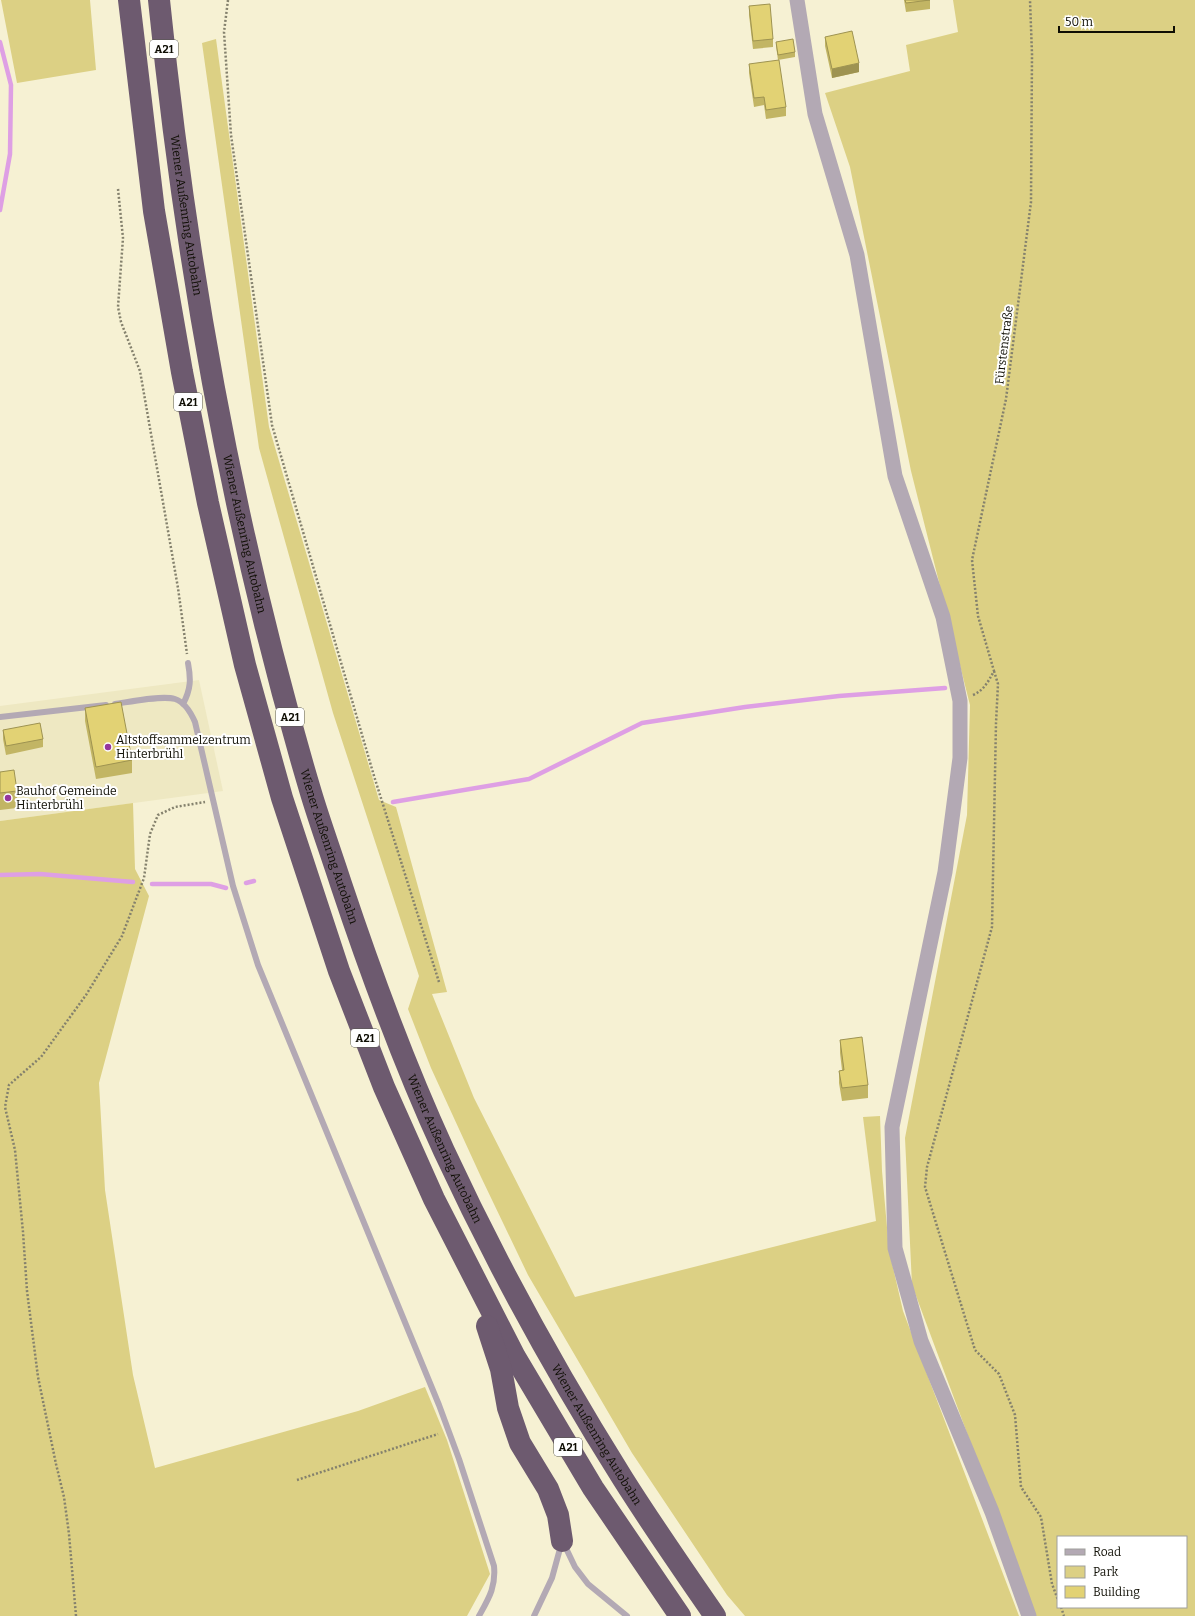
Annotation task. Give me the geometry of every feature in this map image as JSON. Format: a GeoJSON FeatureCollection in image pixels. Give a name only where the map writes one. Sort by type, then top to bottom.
{"type":"FeatureCollection","features":[{"type":"Feature","properties":{"kind":"highway","name":"A21"},"geometry":{"type":"LineString","coordinates":[[129,0],[154,211],[182,372],[208,503],[245,665],[282,798],[339,971],[384,1087],[434,1199],[469,1270],[515,1357],[593,1488],[680,1616]]}},
{"type":"Feature","properties":{"kind":"highway","name":"Wiener Außenring Autobahn"},"geometry":{"type":"LineString","coordinates":[[159,0],[169,98],[184,210],[210,367],[244,529],[275,664],[310,789],[367,962],[400,1046],[444,1150],[520,1302],[563,1381],[624,1480],[715,1615]]}},
{"type":"Feature","properties":{"kind":"highway"},"geometry":{"type":"LineString","coordinates":[[469,1270],[501,1369],[508,1408],[520,1442],[548,1489],[558,1515],[562,1541]]}},
{"type":"Feature","properties":{"kind":"street"},"geometry":{"type":"LineString","coordinates":[[797,0],[815,114],[857,255],[895,476],[943,617],[960,701],[960,758],[945,872],[892,1127],[895,1248],[920,1341],[992,1512],[1029,1616]]}},
{"type":"Feature","properties":{"kind":"lane"},"geometry":{"type":"LineString","coordinates":[[183,704],[189,693],[190,676],[188,663]]}},
{"type":"Feature","properties":{"kind":"lane"},"geometry":{"type":"LineString","coordinates":[[0,717],[165,698],[175,699],[191,712],[195,722],[233,886],[258,966],[448,1430],[494,1566],[495,1577],[493,1588],[479,1616]]}},
{"type":"Feature","properties":{"kind":"lane"},"geometry":{"type":"LineString","coordinates":[[534,1616],[552,1578],[562,1541]]}},
{"type":"Feature","properties":{"kind":"lane"},"geometry":{"type":"LineString","coordinates":[[562,1541],[575,1567],[588,1584],[627,1616]]}},
{"type":"Feature","properties":{"kind":"path"},"geometry":{"type":"LineString","coordinates":[[228,0],[224,32],[231,135],[272,424],[374,776],[439,982]]}},
{"type":"Feature","properties":{"kind":"path","name":"Fürstenstraße"},"geometry":{"type":"LineString","coordinates":[[1030,0],[1032,54],[1031,202],[1006,399],[972,560],[978,616],[998,684],[992,927],[927,1167],[925,1187],[976,1350],[999,1374],[1015,1415],[1021,1487],[1041,1517],[1052,1584],[1057,1597]]}},
{"type":"Feature","properties":{"kind":"path"},"geometry":{"type":"LineString","coordinates":[[118,189],[123,238],[118,308],[121,322],[140,371],[178,588],[188,663]]}},
{"type":"Feature","properties":{"kind":"path"},"geometry":{"type":"LineString","coordinates":[[987,685],[994,671]]}},
{"type":"Feature","properties":{"kind":"path"},"geometry":{"type":"LineString","coordinates":[[76,1616],[69,1534],[64,1497],[38,1377],[27,1291],[15,1150],[5,1107],[9,1085],[41,1057],[86,995],[122,936],[144,878],[150,834],[158,815],[175,807],[213,801]]}},
{"type":"Feature","properties":{"kind":"path"},"geometry":{"type":"LineString","coordinates":[[297,1480],[448,1430]]}},
{"type":"Feature","properties":{"kind":"shaded area"},"geometry":{"type":"Polygon","coordinates":[[[199,680],[223,791],[0,821],[0,706],[199,680]]]}},
{"type":"Feature","properties":{"kind":"green space"},"geometry":{"type":"Polygon","coordinates":[[[1,0],[90,0],[96,70],[17,83],[1,0]]]}},
{"type":"Feature","properties":{"kind":"green space"},"geometry":{"type":"Polygon","coordinates":[[[953,0],[1195,0],[1195,1616],[1035,1616],[912,1285],[905,1138],[967,815],[970,705],[911,471],[850,167],[825,93],[910,71],[906,45],[958,32],[953,0]]]}},
{"type":"Feature","properties":{"kind":"green space"},"geometry":{"type":"Polygon","coordinates":[[[216,39],[269,427],[379,800],[396,807],[447,992],[432,994],[474,1098],[575,1297],[876,1221],[863,1117],[880,1116],[882,1171],[889,1250],[903,1311],[1019,1616],[745,1616],[727,1595],[632,1453],[528,1275],[431,1068],[408,1009],[419,976],[333,713],[259,448],[202,43],[216,39]]]}},
{"type":"Feature","properties":{"kind":"green space"},"geometry":{"type":"Polygon","coordinates":[[[133,803],[135,869],[149,896],[99,1083],[105,1190],[133,1375],[155,1468],[358,1411],[425,1387],[447,1440],[490,1574],[467,1616],[0,1616],[0,821],[133,803]]]}},
{"type":"Feature","properties":{"kind":"building"},"geometry":{"type":"Polygon","coordinates":[[[905,0],[930,0],[906,3],[905,0]]]}},
{"type":"Feature","properties":{"kind":"building"},"geometry":{"type":"Polygon","coordinates":[[[770,4],[773,39],[753,41],[749,6],[770,4]]]}},
{"type":"Feature","properties":{"kind":"building"},"geometry":{"type":"Polygon","coordinates":[[[852,31],[859,63],[832,69],[825,37],[852,31]]]}},
{"type":"Feature","properties":{"kind":"building"},"geometry":{"type":"Polygon","coordinates":[[[793,39],[795,52],[778,55],[776,42],[793,39]]]}},
{"type":"Feature","properties":{"kind":"building"},"geometry":{"type":"Polygon","coordinates":[[[779,60],[786,107],[766,110],[764,97],[754,98],[749,64],[779,60]]]}},
{"type":"Feature","properties":{"kind":"building","name":"Altstoffsammelzentrum Hinterbrühl"},"geometry":{"type":"Polygon","coordinates":[[[121,702],[132,760],[96,767],[85,708],[121,702]]]}},
{"type":"Feature","properties":{"kind":"building"},"geometry":{"type":"Polygon","coordinates":[[[40,723],[43,739],[6,746],[3,730],[40,723]]]}},
{"type":"Feature","properties":{"kind":"building"},"geometry":{"type":"Polygon","coordinates":[[[14,770],[17,791],[0,793],[0,772],[14,770]]]}},
{"type":"Feature","properties":{"kind":"building"},"geometry":{"type":"Polygon","coordinates":[[[862,1037],[868,1085],[842,1088],[839,1071],[844,1070],[840,1040],[862,1037]]]}},
{"type":"Feature","properties":{"kind":"waterway"},"geometry":{"type":"LineString","coordinates":[[0,42],[11,85],[10,154],[0,210]]}},
{"type":"Feature","properties":{"kind":"waterway"},"geometry":{"type":"LineString","coordinates":[[393,802],[529,779],[642,723],[745,707],[839,696],[945,688]]}},
{"type":"Feature","properties":{"kind":"waterway"},"geometry":{"type":"LineString","coordinates":[[0,875],[40,874],[133,882]]}},
{"type":"Feature","properties":{"kind":"waterway"},"geometry":{"type":"LineString","coordinates":[[246,883],[254,881]]}},
{"type":"Feature","properties":{"kind":"waterway"},"geometry":{"type":"LineString","coordinates":[[152,884],[211,884],[226,888]]}},
{"type":"Feature","properties":{"kind":"place","name":"Altstoffsammelzentrum Hinterbrühl"},"geometry":{"type":"Point","coordinates":[108,747]}},
{"type":"Feature","properties":{"kind":"place","name":"Bauhof Gemeinde Hinterbrühl"},"geometry":{"type":"Point","coordinates":[8,798]}}]}
